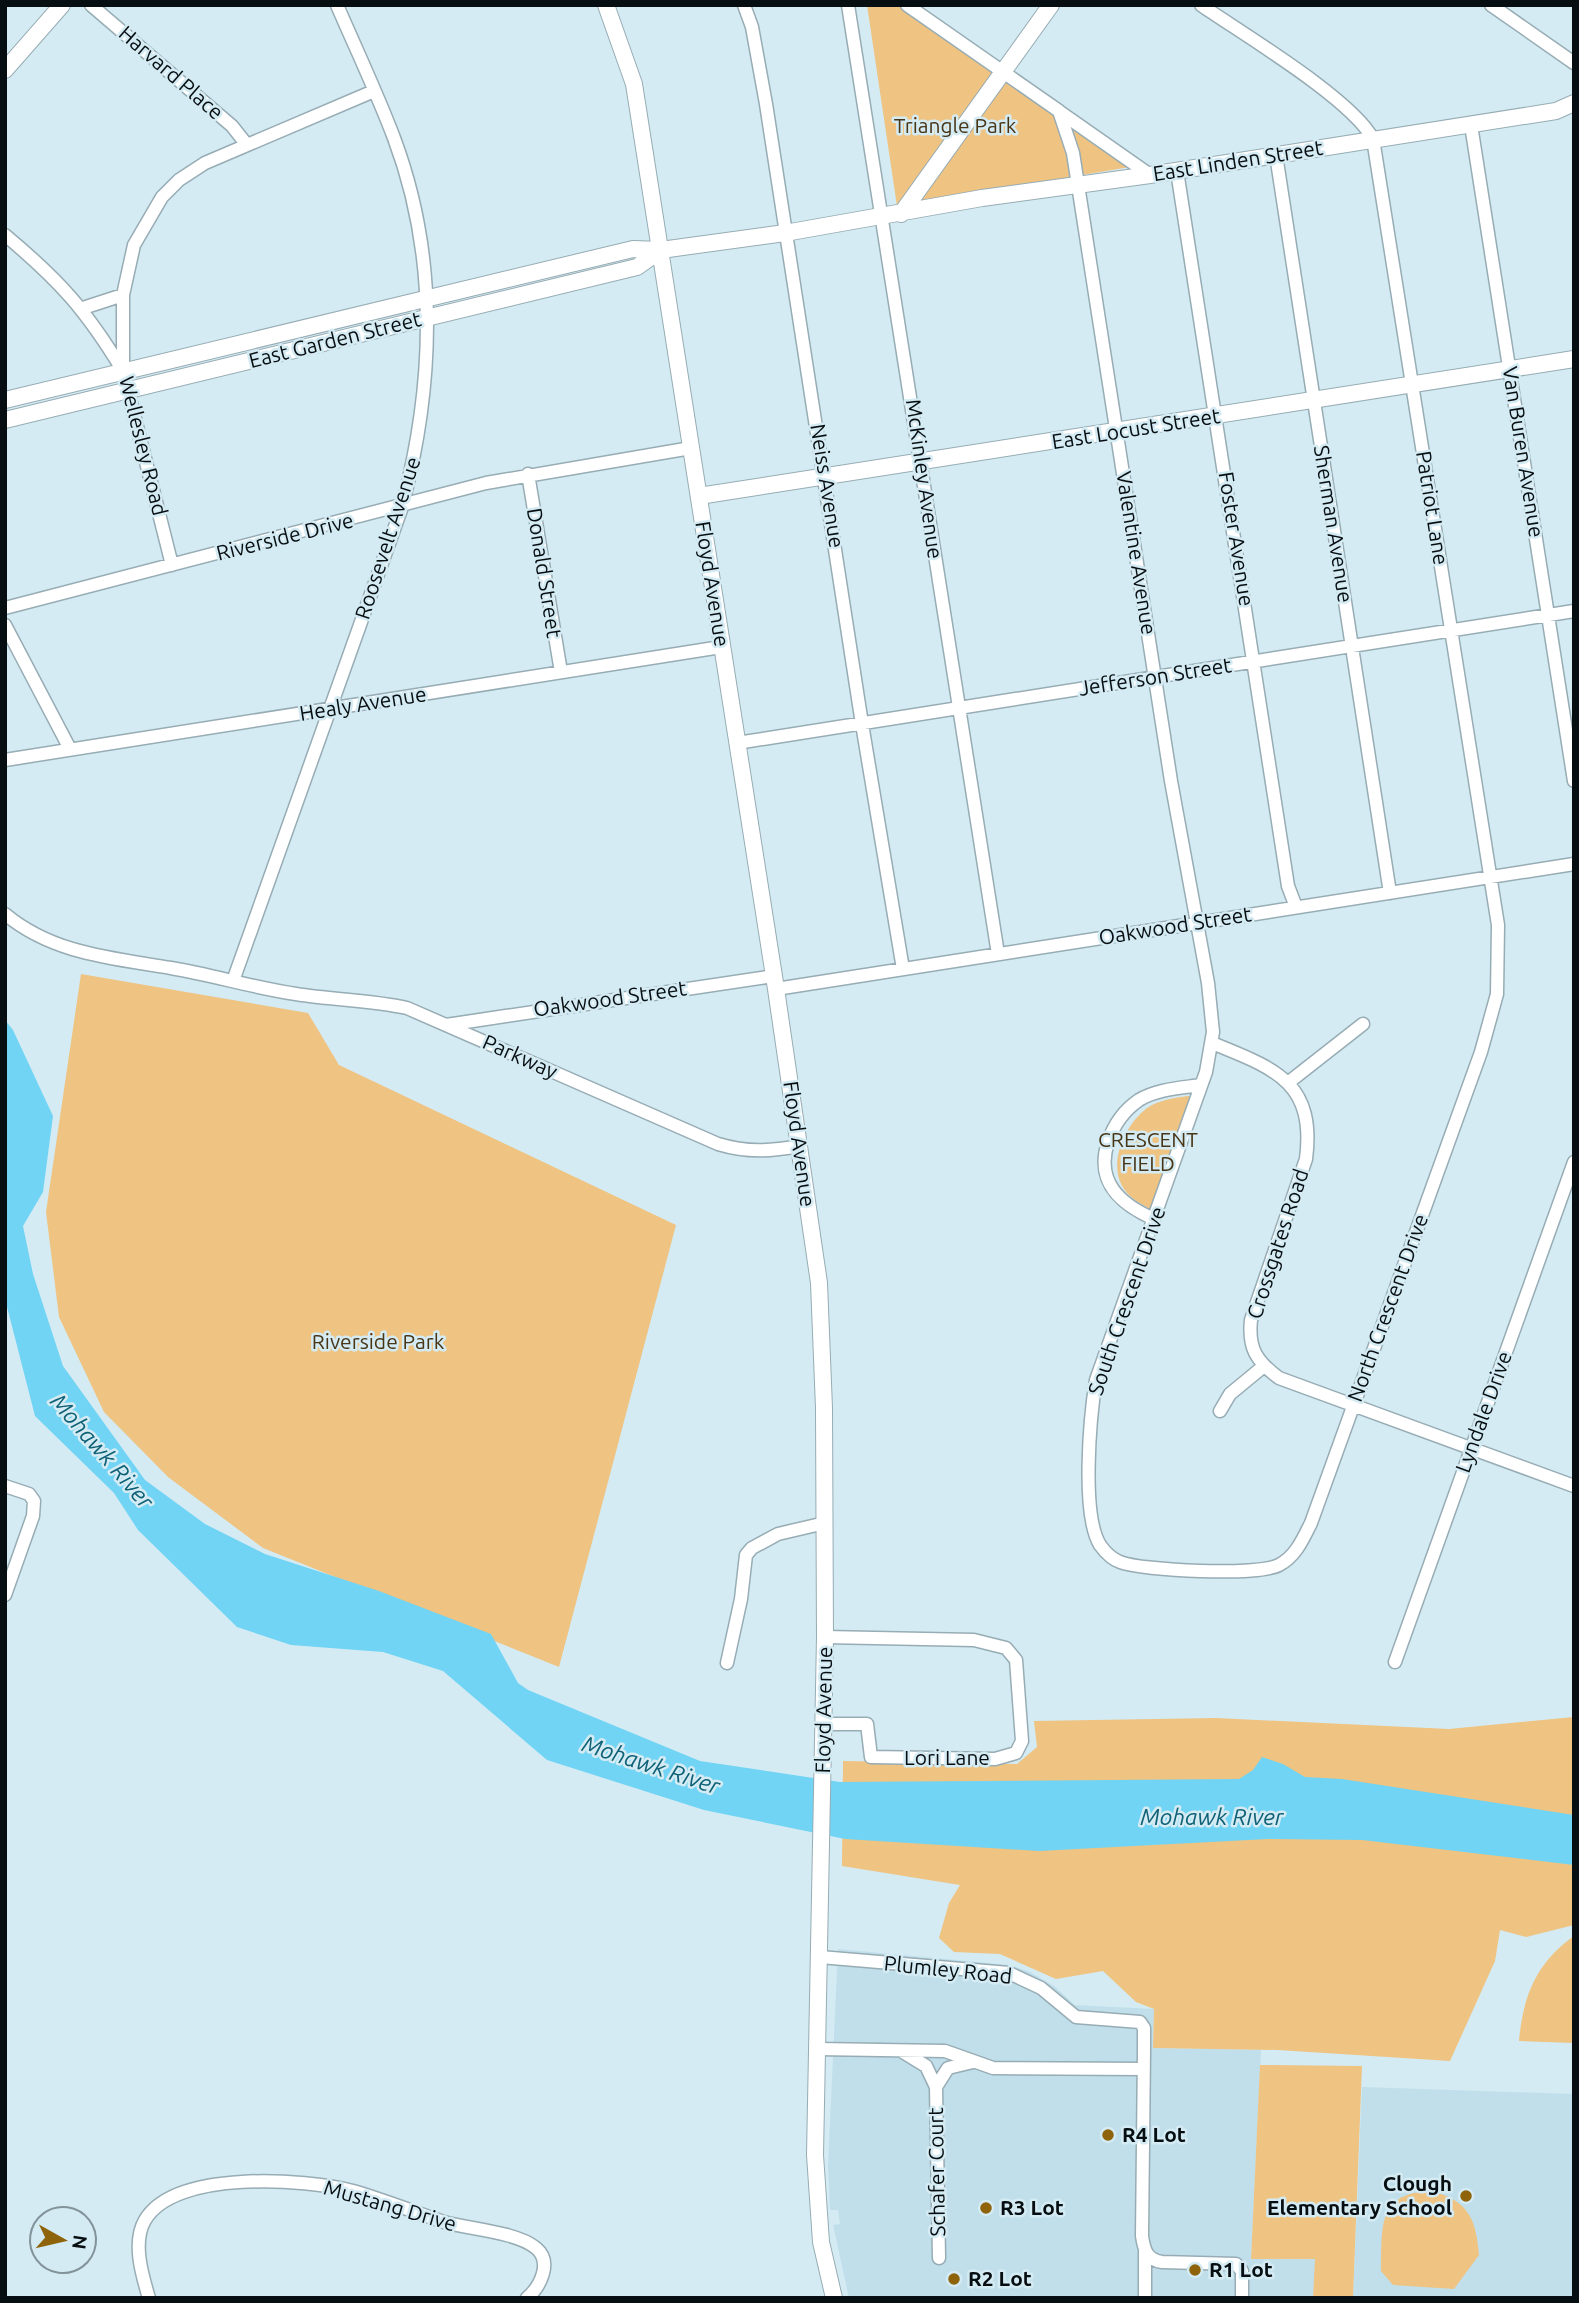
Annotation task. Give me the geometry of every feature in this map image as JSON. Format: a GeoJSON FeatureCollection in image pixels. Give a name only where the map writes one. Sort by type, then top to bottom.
{"type":"FeatureCollection","features":[{"type":"Feature","properties":{"kind":"street"},"geometry":{"type":"LineString","coordinates":[[5,70],[62,5]]}},
{"type":"Feature","properties":{"kind":"street","name":"Harvard Place"},"geometry":{"type":"LineString","coordinates":[[91,5],[232,126],[247,145]]}},
{"type":"Feature","properties":{"kind":"street","name":"Roosevelt Avenue"},"geometry":{"type":"LineString","coordinates":[[233,981],[402,507],[415,457],[422,413],[428,297],[412,200],[395,140],[337,5]]}},
{"type":"Feature","properties":{"kind":"street","name":"Floyd Avenue"},"geometry":{"type":"LineString","coordinates":[[606,5],[634,83],[775,982],[819,1283],[825,1637],[815,2155],[818,2218],[834,2298]]}},
{"type":"Feature","properties":{"kind":"street","name":"Neiss Avenue"},"geometry":{"type":"LineString","coordinates":[[744,5],[752,27],[764,91],[862,724],[903,969]]}},
{"type":"Feature","properties":{"kind":"street","name":"McKinley Avenue"},"geometry":{"type":"LineString","coordinates":[[848,5],[923,463],[998,954]]}},
{"type":"Feature","properties":{"kind":"street"},"geometry":{"type":"LineString","coordinates":[[907,5],[1150,175]]}},
{"type":"Feature","properties":{"kind":"street"},"geometry":{"type":"LineString","coordinates":[[901,214],[1051,5]]}},
{"type":"Feature","properties":{"kind":"street"},"geometry":{"type":"LineString","coordinates":[[1201,5],[1364,122],[1373,139]]}},
{"type":"Feature","properties":{"kind":"street"},"geometry":{"type":"LineString","coordinates":[[1491,5],[1574,64]]}},
{"type":"Feature","properties":{"kind":"street","name":"Wellesley Road"},"geometry":{"type":"LineString","coordinates":[[172,565],[123,371],[122,295],[134,245],[162,197],[179,180],[205,163],[374,91]]}},
{"type":"Feature","properties":{"kind":"street","name":"East Linden Street"},"geometry":{"type":"LineString","coordinates":[[901,214],[1556,111],[1574,103]]}},
{"type":"Feature","properties":{"kind":"street","name":"Valentine Avenue"},"geometry":{"type":"LineString","coordinates":[[1059,111],[1079,184],[1196,923]]}},
{"type":"Feature","properties":{"kind":"street","name":"Van Buren Avenue"},"geometry":{"type":"LineString","coordinates":[[1471,125],[1574,781]]}},
{"type":"Feature","properties":{"kind":"street","name":"Patriot Lane"},"geometry":{"type":"LineString","coordinates":[[1373,139],[1489,877]]}},
{"type":"Feature","properties":{"kind":"street","name":"Sherman Avenue"},"geometry":{"type":"LineString","coordinates":[[1276,155],[1390,893]]}},
{"type":"Feature","properties":{"kind":"street","name":"Foster Avenue"},"geometry":{"type":"LineString","coordinates":[[1177,171],[1288,886],[1296,907]]}},
{"type":"Feature","properties":{"kind":"street","name":"East Garden Street"},"geometry":{"type":"LineString","coordinates":[[5,400],[633,249],[661,250],[901,214]]}},
{"type":"Feature","properties":{"kind":"street"},"geometry":{"type":"LineString","coordinates":[[5,235],[44,268],[83,308],[123,371]]}},
{"type":"Feature","properties":{"kind":"street","name":"East Garden Street"},"geometry":{"type":"LineString","coordinates":[[5,420],[637,267],[661,250]]}},
{"type":"Feature","properties":{"kind":"street"},"geometry":{"type":"LineString","coordinates":[[83,308],[122,295]]}},
{"type":"Feature","properties":{"kind":"street","name":"East Locust Street"},"geometry":{"type":"LineString","coordinates":[[699,496],[1574,359]]}},
{"type":"Feature","properties":{"kind":"street","name":"Riverside Drive"},"geometry":{"type":"LineString","coordinates":[[5,608],[528,474],[691,447]]}},
{"type":"Feature","properties":{"kind":"street","name":"Donald Street"},"geometry":{"type":"LineString","coordinates":[[528,474],[561,672]]}},
{"type":"Feature","properties":{"kind":"street","name":"Jefferson Street"},"geometry":{"type":"LineString","coordinates":[[737,743],[1574,611]]}},
{"type":"Feature","properties":{"kind":"street"},"geometry":{"type":"LineString","coordinates":[[5,625],[70,749]]}},
{"type":"Feature","properties":{"kind":"street","name":"Healy Avenue"},"geometry":{"type":"LineString","coordinates":[[5,760],[721,647]]}},
{"type":"Feature","properties":{"kind":"street","name":"Oakwood Street"},"geometry":{"type":"LineString","coordinates":[[446,1024],[775,982],[903,969],[1574,864]]}},
{"type":"Feature","properties":{"kind":"street","name":"North Crescent Drive"},"geometry":{"type":"LineString","coordinates":[[1114,1559],[1140,1567],[1246,1570],[1279,1565],[1299,1547],[1311,1523],[1481,1052],[1497,994],[1499,925],[1489,877]]}},
{"type":"Feature","properties":{"kind":"street","name":"Parkway"},"geometry":{"type":"LineString","coordinates":[[5,914],[50,941],[82,953],[296,994],[378,1001],[407,1008],[718,1144],[742,1151],[761,1152],[800,1146]]}},
{"type":"Feature","properties":{"kind":"street"},"geometry":{"type":"LineString","coordinates":[[1196,923],[1208,983],[1212,1043],[1268,1066],[1289,1082],[1363,1024]]}},
{"type":"Feature","properties":{"kind":"street","name":"South Crescent Drive"},"geometry":{"type":"LineString","coordinates":[[1114,1559],[1099,1543],[1093,1526],[1091,1411],[1102,1360],[1202,1085],[1212,1043]]}},
{"type":"Feature","properties":{"kind":"street","name":"Crossgates Road"},"geometry":{"type":"LineString","coordinates":[[1264,1366],[1253,1354],[1249,1339],[1251,1320],[1306,1159],[1309,1139],[1299,1096],[1289,1082]]}},
{"type":"Feature","properties":{"kind":"street"},"geometry":{"type":"LineString","coordinates":[[1154,1219],[1119,1200],[1108,1186],[1103,1170],[1112,1129],[1123,1113],[1148,1096],[1168,1089],[1202,1085]]}},
{"type":"Feature","properties":{"kind":"street","name":"Lyndale Drive"},"geometry":{"type":"LineString","coordinates":[[1395,1662],[1574,1162]]}},
{"type":"Feature","properties":{"kind":"street"},"geometry":{"type":"LineString","coordinates":[[1220,1412],[1230,1394],[1264,1366],[1279,1378],[1574,1486]]}},
{"type":"Feature","properties":{"kind":"street"},"geometry":{"type":"LineString","coordinates":[[5,1486],[29,1494],[34,1501],[33,1516],[5,1594]]}},
{"type":"Feature","properties":{"kind":"street"},"geometry":{"type":"LineString","coordinates":[[727,1663],[741,1599],[746,1555],[752,1548],[778,1534],[825,1523]]}},
{"type":"Feature","properties":{"kind":"street","name":"Lori Lane"},"geometry":{"type":"LineString","coordinates":[[824,1724],[867,1724],[871,1757],[995,1759],[1016,1753],[1022,1741],[1016,1660],[1006,1648],[974,1640],[825,1637]]}},
{"type":"Feature","properties":{"kind":"street","name":"Plumley Road"},"geometry":{"type":"LineString","coordinates":[[820,1957],[1009,1973],[1041,1988],[1076,2017],[1140,2022],[1144,2028],[1142,2236],[1145,2252],[1145,2298]]}},
{"type":"Feature","properties":{"kind":"street"},"geometry":{"type":"LineString","coordinates":[[817,2049],[945,2051],[999,2069],[1144,2069]]}},
{"type":"Feature","properties":{"kind":"street","name":"Schafer Court"},"geometry":{"type":"LineString","coordinates":[[896,2050],[919,2059],[930,2073],[936,2087],[939,2258]]}},
{"type":"Feature","properties":{"kind":"street","name":"Schafer Court"},"geometry":{"type":"LineString","coordinates":[[936,2087],[948,2068],[973,2062]]}},
{"type":"Feature","properties":{"kind":"street","name":"Mustang Drive"},"geometry":{"type":"LineString","coordinates":[[149,2298],[139,2261],[144,2222],[152,2211],[183,2193],[226,2183],[272,2181],[352,2191],[446,2222],[526,2242],[538,2249],[544,2266],[540,2284],[527,2298]]}},
{"type":"Feature","properties":{"kind":"street"},"geometry":{"type":"LineString","coordinates":[[1145,2252],[1152,2259],[1162,2262],[1236,2264],[1242,2271],[1242,2298]]}},
{"type":"Feature","properties":{"kind":"shaded area"},"geometry":{"type":"Polygon","coordinates":[[[838,1949],[1009,1965],[1028,1971],[1054,1986],[1075,2005],[1154,2009],[1153,2048],[1261,2050],[1251,2258],[1316,2259],[1313,2298],[849,2298],[833,2225],[840,2224],[838,2210],[830,2210],[828,2166],[838,1949]]]}},
{"type":"Feature","properties":{"kind":"shaded area","name":"Clough Elementary School"},"geometry":{"type":"Polygon","coordinates":[[[1362,2087],[1574,2094],[1574,2298],[1353,2298],[1362,2087]]]}},
{"type":"Feature","properties":{"kind":"green space","name":"Triangle Park"},"geometry":{"type":"Polygon","coordinates":[[[867,5],[900,5],[1136,166],[897,206],[867,5]]]}},
{"type":"Feature","properties":{"kind":"green space","name":"Riverside Park"},"geometry":{"type":"Polygon","coordinates":[[[81,974],[308,1013],[339,1065],[676,1225],[559,1667],[263,1548],[168,1477],[104,1412],[59,1317],[46,1212],[81,974]]]}},
{"type":"Feature","properties":{"kind":"green space","name":"CRESCENT FIELD"},"geometry":{"type":"Polygon","coordinates":[[[1188,1096],[1197,1098],[1156,1213],[1132,1198],[1122,1185],[1117,1162],[1120,1149],[1131,1126],[1147,1108],[1162,1101],[1188,1096]]]}},
{"type":"Feature","properties":{"kind":"green space"},"geometry":{"type":"Polygon","coordinates":[[[1574,1717],[1574,1925],[1526,1937],[1500,1930],[1495,1961],[1450,2061],[1278,2050],[1153,2048],[1154,2009],[1136,2002],[1103,1971],[1056,1979],[1000,1954],[954,1952],[939,1938],[949,1903],[960,1885],[842,1866],[843,1761],[1017,1764],[1037,1747],[1034,1721],[1216,1718],[1449,1729],[1574,1717]]]}},
{"type":"Feature","properties":{"kind":"green space"},"geometry":{"type":"Polygon","coordinates":[[[1574,1936],[1574,2043],[1519,2041],[1524,2009],[1534,1982],[1550,1957],[1574,1936]]]}},
{"type":"Feature","properties":{"kind":"green space"},"geometry":{"type":"Polygon","coordinates":[[[1260,2065],[1362,2066],[1353,2298],[1313,2298],[1315,2259],[1251,2259],[1260,2065]]]}},
{"type":"Feature","properties":{"kind":"green space"},"geometry":{"type":"Polygon","coordinates":[[[1433,2191],[1445,2195],[1463,2207],[1476,2231],[1479,2255],[1454,2289],[1393,2285],[1381,2271],[1386,2214],[1401,2198],[1433,2191]]]}},
{"type":"Feature","properties":{"kind":"water","name":"Mohawk River"},"geometry":{"type":"Polygon","coordinates":[[[5,1020],[13,1030],[53,1116],[43,1192],[23,1226],[33,1274],[63,1366],[145,1480],[205,1524],[265,1554],[379,1591],[491,1634],[518,1683],[528,1690],[700,1761],[840,1782],[1239,1779],[1253,1770],[1262,1757],[1283,1764],[1305,1777],[1342,1779],[1574,1815],[1574,1865],[1362,1840],[1268,1839],[1039,1851],[845,1839],[704,1810],[547,1760],[443,1671],[383,1652],[291,1645],[237,1627],[138,1530],[114,1493],[35,1416],[5,1299],[5,1020]]]}},
{"type":"Feature","properties":{"kind":"place","name":"R4 Lot"},"geometry":{"type":"Point","coordinates":[1108,2135]}},
{"type":"Feature","properties":{"kind":"place","name":"Clough Elementary School"},"geometry":{"type":"Point","coordinates":[1466,2196]}},
{"type":"Feature","properties":{"kind":"place","name":"R3 Lot"},"geometry":{"type":"Point","coordinates":[986,2208]}},
{"type":"Feature","properties":{"kind":"place","name":"R1 Lot"},"geometry":{"type":"Point","coordinates":[1195,2270]}},
{"type":"Feature","properties":{"kind":"place","name":"R2 Lot"},"geometry":{"type":"Point","coordinates":[954,2279]}}]}
